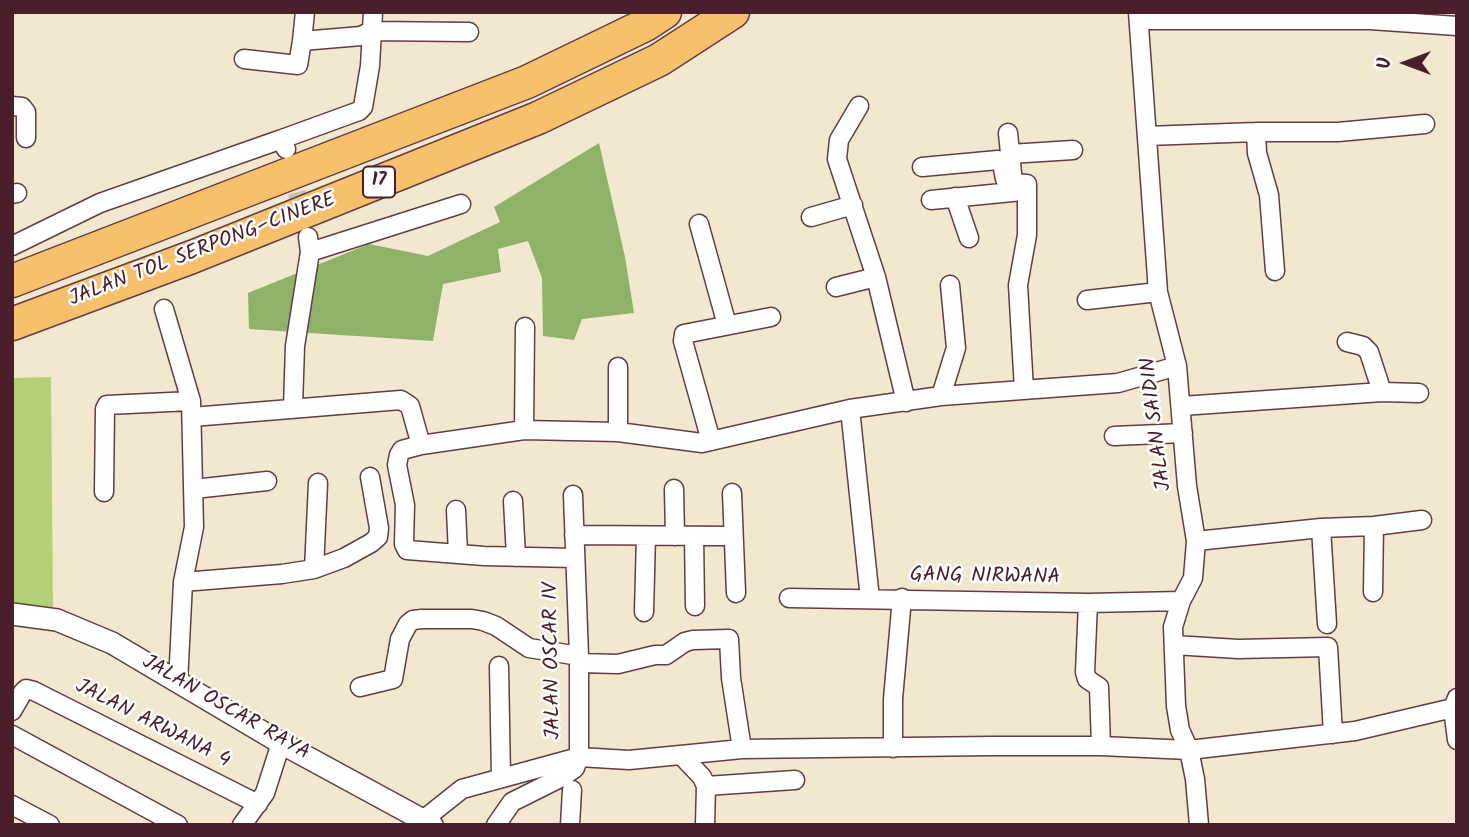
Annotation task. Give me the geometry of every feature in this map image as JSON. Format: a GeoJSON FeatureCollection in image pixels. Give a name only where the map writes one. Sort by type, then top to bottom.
{"type":"FeatureCollection","features":[{"type":"Feature","properties":{"kind":"highway","name":"JALAN TOL SERPONG–CINERE"},"geometry":{"type":"LineString","coordinates":[[12,281],[527,82],[645,25],[666,12]]}},
{"type":"Feature","properties":{"kind":"highway","name":"JALAN TOL SERPONG–CINERE"},"geometry":{"type":"LineString","coordinates":[[12,324],[192,257],[538,118],[659,60],[733,12]]}},
{"type":"Feature","properties":{"kind":"street"},"geometry":{"type":"LineString","coordinates":[[12,246],[100,203],[284,144],[359,111],[363,107],[370,66],[373,12]]}},
{"type":"Feature","properties":{"kind":"street"},"geometry":{"type":"LineString","coordinates":[[244,59],[298,65],[303,13]]}},
{"type":"Feature","properties":{"kind":"street"},"geometry":{"type":"LineString","coordinates":[[1138,16],[1370,20],[1457,26]]}},
{"type":"Feature","properties":{"kind":"street","name":"JALAN SAIDIN"},"geometry":{"type":"LineString","coordinates":[[1138,16],[1158,292],[1177,366],[1187,486],[1196,541],[1193,578],[1181,601],[1173,627],[1176,706],[1180,730],[1189,750],[1195,779],[1199,825]]}},
{"type":"Feature","properties":{"kind":"street"},"geometry":{"type":"LineString","coordinates":[[302,41],[361,36],[371,31],[469,32]]}},
{"type":"Feature","properties":{"kind":"street"},"geometry":{"type":"LineString","coordinates":[[12,106],[22,107],[26,112],[26,138]]}},
{"type":"Feature","properties":{"kind":"street"},"geometry":{"type":"LineString","coordinates":[[859,106],[844,130],[837,159],[876,277],[906,402]]}},
{"type":"Feature","properties":{"kind":"street"},"geometry":{"type":"LineString","coordinates":[[1147,136],[1338,132],[1425,124]]}},
{"type":"Feature","properties":{"kind":"street"},"geometry":{"type":"LineString","coordinates":[[1256,132],[1257,153],[1269,195],[1275,271]]}},
{"type":"Feature","properties":{"kind":"street"},"geometry":{"type":"LineString","coordinates":[[1008,134],[1013,183],[1027,183],[1027,235],[1018,285],[1024,390]]}},
{"type":"Feature","properties":{"kind":"street"},"geometry":{"type":"LineString","coordinates":[[1010,154],[1073,150]]}},
{"type":"Feature","properties":{"kind":"street"},"geometry":{"type":"LineString","coordinates":[[922,167],[998,160],[1005,170],[1006,192]]}},
{"type":"Feature","properties":{"kind":"street"},"geometry":{"type":"LineString","coordinates":[[931,200],[1022,191],[1026,195]]}},
{"type":"Feature","properties":{"kind":"street"},"geometry":{"type":"LineString","coordinates":[[955,197],[969,238]]}},
{"type":"Feature","properties":{"kind":"street"},"geometry":{"type":"LineString","coordinates":[[293,407],[295,346],[309,244],[461,204]]}},
{"type":"Feature","properties":{"kind":"street"},"geometry":{"type":"LineString","coordinates":[[811,218],[853,205]]}},
{"type":"Feature","properties":{"kind":"street"},"geometry":{"type":"LineString","coordinates":[[699,224],[727,325]]}},
{"type":"Feature","properties":{"kind":"street"},"geometry":{"type":"LineString","coordinates":[[836,287],[876,277]]}},
{"type":"Feature","properties":{"kind":"street"},"geometry":{"type":"LineString","coordinates":[[941,396],[956,348],[950,285]]}},
{"type":"Feature","properties":{"kind":"street"},"geometry":{"type":"LineString","coordinates":[[1087,300],[1158,292]]}},
{"type":"Feature","properties":{"kind":"street"},"geometry":{"type":"LineString","coordinates":[[164,309],[192,409],[194,527],[183,582],[178,682]]}},
{"type":"Feature","properties":{"kind":"street"},"geometry":{"type":"LineString","coordinates":[[711,441],[682,339],[686,333],[771,317]]}},
{"type":"Feature","properties":{"kind":"street"},"geometry":{"type":"LineString","coordinates":[[524,430],[525,327]]}},
{"type":"Feature","properties":{"kind":"street"},"geometry":{"type":"LineString","coordinates":[[1347,342],[1366,348],[1382,392]]}},
{"type":"Feature","properties":{"kind":"street"},"geometry":{"type":"LineString","coordinates":[[618,366],[618,432]]}},
{"type":"Feature","properties":{"kind":"street"},"geometry":{"type":"LineString","coordinates":[[573,558],[407,550],[405,505],[397,465],[399,454],[402,450],[421,445],[524,430],[618,432],[702,443],[850,409],[941,396],[1118,383],[1177,366]]}},
{"type":"Feature","properties":{"kind":"street"},"geometry":{"type":"LineString","coordinates":[[1182,406],[1382,392],[1419,393]]}},
{"type":"Feature","properties":{"kind":"street"},"geometry":{"type":"LineString","coordinates":[[104,492],[107,405],[192,409],[293,407],[401,400],[410,406],[421,445]]}},
{"type":"Feature","properties":{"kind":"street"},"geometry":{"type":"LineString","coordinates":[[850,409],[870,599]]}},
{"type":"Feature","properties":{"kind":"street"},"geometry":{"type":"LineString","coordinates":[[1114,436],[1183,433]]}},
{"type":"Feature","properties":{"kind":"street"},"geometry":{"type":"LineString","coordinates":[[183,582],[282,575],[314,569],[344,558],[371,543],[378,537],[370,477]]}},
{"type":"Feature","properties":{"kind":"street"},"geometry":{"type":"LineString","coordinates":[[194,489],[267,481]]}},
{"type":"Feature","properties":{"kind":"street"},"geometry":{"type":"LineString","coordinates":[[314,569],[318,483]]}},
{"type":"Feature","properties":{"kind":"street"},"geometry":{"type":"LineString","coordinates":[[674,489],[675,536]]}},
{"type":"Feature","properties":{"kind":"street"},"geometry":{"type":"LineString","coordinates":[[732,493],[736,593]]}},
{"type":"Feature","properties":{"kind":"street","name":"JALAN OSCAR IV"},"geometry":{"type":"LineString","coordinates":[[496,825],[512,802],[562,778],[575,768],[579,757],[579,660],[573,558],[573,495]]}},
{"type":"Feature","properties":{"kind":"street"},"geometry":{"type":"LineString","coordinates":[[513,500],[516,557]]}},
{"type":"Feature","properties":{"kind":"street"},"geometry":{"type":"LineString","coordinates":[[456,510],[458,554]]}},
{"type":"Feature","properties":{"kind":"street"},"geometry":{"type":"LineString","coordinates":[[1196,541],[1422,520]]}},
{"type":"Feature","properties":{"kind":"street"},"geometry":{"type":"LineString","coordinates":[[1373,592],[1374,526]]}},
{"type":"Feature","properties":{"kind":"street"},"geometry":{"type":"LineString","coordinates":[[1321,528],[1327,624]]}},
{"type":"Feature","properties":{"kind":"street"},"geometry":{"type":"LineString","coordinates":[[573,535],[733,536]]}},
{"type":"Feature","properties":{"kind":"street"},"geometry":{"type":"LineString","coordinates":[[644,612],[646,536]]}},
{"type":"Feature","properties":{"kind":"street"},"geometry":{"type":"LineString","coordinates":[[694,536],[695,606]]}},
{"type":"Feature","properties":{"kind":"street","name":"GANG NIRWANA"},"geometry":{"type":"LineString","coordinates":[[789,598],[1088,603],[1181,601]]}},
{"type":"Feature","properties":{"kind":"street"},"geometry":{"type":"LineString","coordinates":[[893,748],[893,699],[902,598]]}},
{"type":"Feature","properties":{"kind":"street"},"geometry":{"type":"LineString","coordinates":[[1088,603],[1085,672],[1087,679],[1099,687],[1101,746]]}},
{"type":"Feature","properties":{"kind":"street","name":"JALAN OSCAR RAYA"},"geometry":{"type":"LineString","coordinates":[[12,614],[57,620],[87,631],[281,743],[427,822]]}},
{"type":"Feature","properties":{"kind":"street"},"geometry":{"type":"LineString","coordinates":[[360,687],[393,679],[400,639],[413,620],[483,621],[496,626],[529,648],[579,660],[618,664],[666,655],[685,642],[729,639],[731,678],[742,749]]}},
{"type":"Feature","properties":{"kind":"street"},"geometry":{"type":"LineString","coordinates":[[1174,645],[1238,649],[1328,646],[1333,734]]}},
{"type":"Feature","properties":{"kind":"street"},"geometry":{"type":"LineString","coordinates":[[499,666],[501,778]]}},
{"type":"Feature","properties":{"kind":"street","name":"JALAN ARWANA 4"},"geometry":{"type":"LineString","coordinates":[[12,711],[20,694],[26,689],[34,691],[258,804]]}},
{"type":"Feature","properties":{"kind":"street"},"geometry":{"type":"LineString","coordinates":[[427,822],[463,789],[579,757],[629,760],[742,749],[1101,746],[1189,750],[1355,731],[1455,703],[1457,740]]}},
{"type":"Feature","properties":{"kind":"street"},"geometry":{"type":"LineString","coordinates":[[12,735],[178,825]]}},
{"type":"Feature","properties":{"kind":"street"},"geometry":{"type":"LineString","coordinates":[[242,825],[258,804],[269,782],[281,743]]}},
{"type":"Feature","properties":{"kind":"street"},"geometry":{"type":"LineString","coordinates":[[681,755],[702,777],[706,786],[705,825]]}},
{"type":"Feature","properties":{"kind":"street"},"geometry":{"type":"LineString","coordinates":[[706,786],[795,780]]}},
{"type":"Feature","properties":{"kind":"street"},"geometry":{"type":"LineString","coordinates":[[570,825],[572,790]]}},
{"type":"Feature","properties":{"kind":"street"},"geometry":{"type":"LineString","coordinates":[[12,805],[50,825]]}},
{"type":"Feature","properties":{"kind":"green space"},"geometry":{"type":"Polygon","coordinates":[[[599,143],[625,257],[634,313],[582,319],[574,340],[543,336],[542,278],[528,241],[498,249],[501,272],[443,284],[433,341],[249,329],[248,293],[369,244],[428,256],[500,222],[494,207],[599,143]]]}},
{"type":"Feature","properties":{"kind":"green space"},"geometry":{"type":"Polygon","coordinates":[[[51,377],[53,608],[12,604],[12,378],[51,377]]]}},
{"type":"Feature","properties":{"kind":"tunnel"},"geometry":{"type":"LineString","coordinates":[[290,166],[304,220]]}}]}
